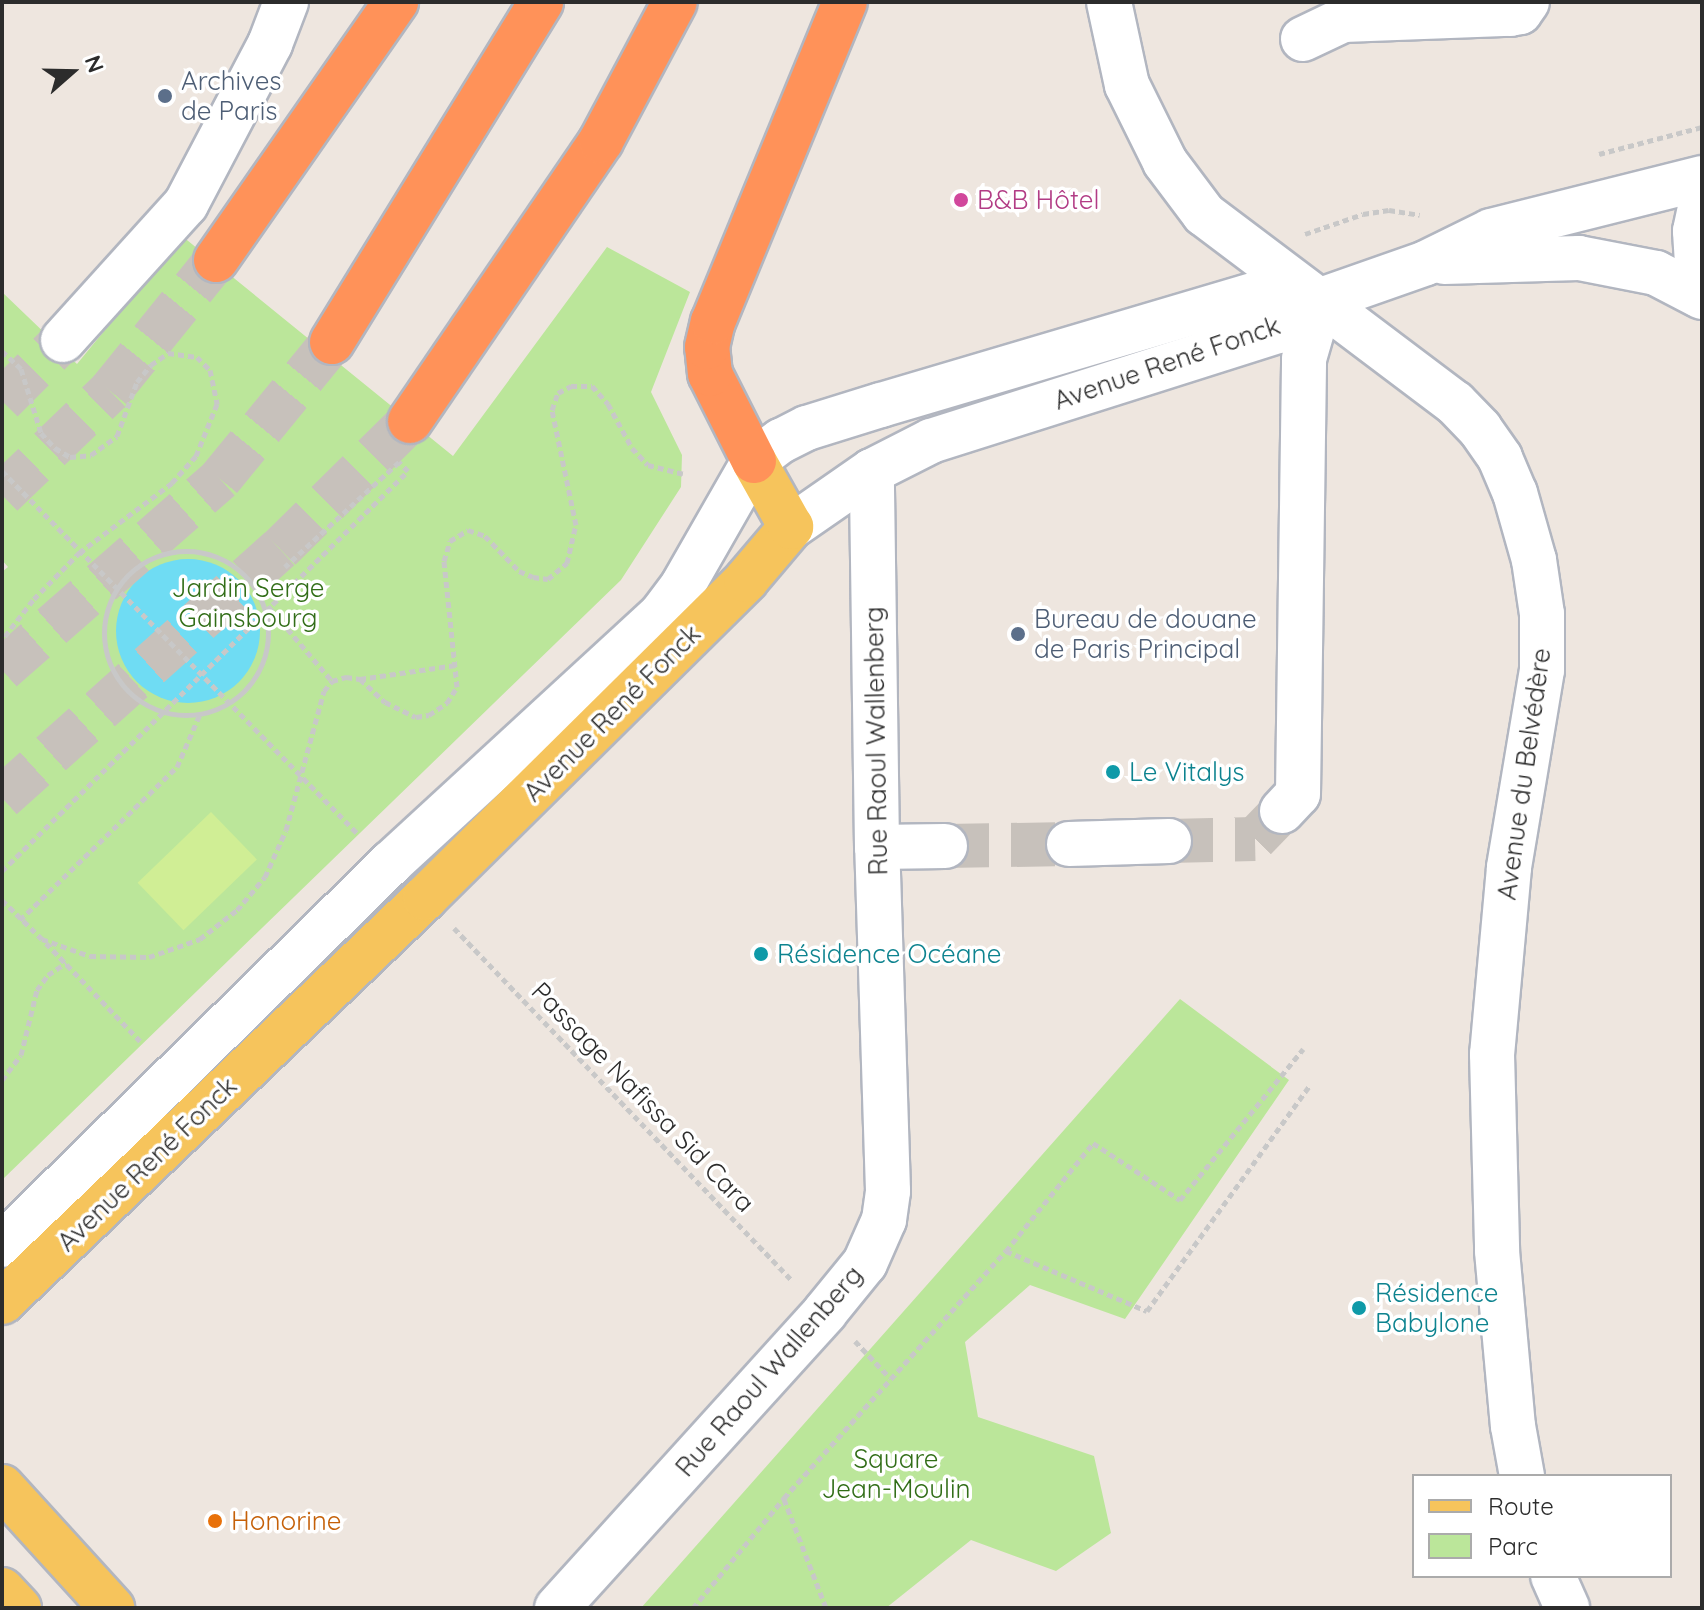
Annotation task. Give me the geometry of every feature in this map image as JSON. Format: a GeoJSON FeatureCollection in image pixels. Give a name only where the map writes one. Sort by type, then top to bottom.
{"type":"FeatureCollection","features":[{"type":"Feature","properties":{"kind":"highway"},"geometry":{"type":"LineString","coordinates":[[216,260],[281,172],[396,2]]}},
{"type":"Feature","properties":{"kind":"highway"},"geometry":{"type":"LineString","coordinates":[[332,342],[541,2]]}},
{"type":"Feature","properties":{"kind":"highway"},"geometry":{"type":"LineString","coordinates":[[410,421],[601,141],[675,2]]}},
{"type":"Feature","properties":{"kind":"highway"},"geometry":{"type":"LineString","coordinates":[[754,461],[710,374],[707,347],[713,322],[845,2]]}},
{"type":"Feature","properties":{"kind":"main road"},"geometry":{"type":"LineString","coordinates":[[754,461],[791,527]]}},
{"type":"Feature","properties":{"kind":"main road","name":"Avenue René Fonck"},"geometry":{"type":"LineString","coordinates":[[2,1302],[425,898],[746,580],[791,527]]}},
{"type":"Feature","properties":{"kind":"main road"},"geometry":{"type":"LineString","coordinates":[[2,1487],[112,1608]]}},
{"type":"Feature","properties":{"kind":"main road"},"geometry":{"type":"LineString","coordinates":[[2,1590],[19,1608]]}},
{"type":"Feature","properties":{"kind":"street"},"geometry":{"type":"LineString","coordinates":[[63,340],[186,204],[270,44],[286,2]]}},
{"type":"Feature","properties":{"kind":"street","name":"Avenue du Belvédère"},"geometry":{"type":"LineString","coordinates":[[1109,2],[1127,85],[1165,162],[1204,214],[1455,403],[1480,429],[1500,458],[1515,493],[1534,560],[1542,614],[1542,670],[1509,868],[1492,1054],[1497,1251],[1513,1426],[1522,1474]]}},
{"type":"Feature","properties":{"kind":"street"},"geometry":{"type":"LineString","coordinates":[[1303,39],[1344,11],[1510,14],[1520,12],[1527,2]]}},
{"type":"Feature","properties":{"kind":"street"},"geometry":{"type":"LineString","coordinates":[[1282,811],[1298,794],[1304,359],[1321,300],[1426,263],[1491,231],[1702,178]]}},
{"type":"Feature","properties":{"kind":"street"},"geometry":{"type":"LineString","coordinates":[[1701,296],[1695,231],[1702,199]]}},
{"type":"Feature","properties":{"kind":"street"},"geometry":{"type":"LineString","coordinates":[[1426,263],[1579,258],[1656,273],[1701,296]]}},
{"type":"Feature","properties":{"kind":"street","name":"Avenue René Fonck"},"geometry":{"type":"LineString","coordinates":[[2,1245],[391,863],[660,616],[683,585],[754,461],[781,441],[807,428],[1269,290],[1321,300]]}},
{"type":"Feature","properties":{"kind":"street","name":"Avenue René Fonck"},"geometry":{"type":"LineString","coordinates":[[791,527],[872,471],[931,441],[1278,331],[1321,300]]}},
{"type":"Feature","properties":{"kind":"street","name":"Rue Raoul Wallenberg"},"geometry":{"type":"LineString","coordinates":[[557,1608],[825,1312],[865,1263],[884,1220],[888,1191],[877,847],[872,471]]}},
{"type":"Feature","properties":{"kind":"street"},"geometry":{"type":"LineString","coordinates":[[1069,844],[1169,841]]}},
{"type":"Feature","properties":{"kind":"street"},"geometry":{"type":"LineString","coordinates":[[877,847],[945,846]]}},
{"type":"Feature","properties":{"kind":"street"},"geometry":{"type":"LineString","coordinates":[[1554,1578],[1567,1608]]}},
{"type":"Feature","properties":{"kind":"path"},"geometry":{"type":"LineString","coordinates":[[1296,238],[1363,214],[1389,210],[1420,215]]}},
{"type":"Feature","properties":{"kind":"path"},"geometry":{"type":"LineString","coordinates":[[2,351],[21,369],[41,433],[55,448],[70,457],[91,455],[117,436],[137,382],[151,365],[168,353],[197,357],[210,370],[217,404],[196,456],[172,483],[80,552],[33,600],[2,640]]}},
{"type":"Feature","properties":{"kind":"path"},"geometry":{"type":"LineString","coordinates":[[360,679],[385,702],[416,717],[429,715],[447,703],[457,687],[444,561],[450,541],[468,530],[485,536],[519,571],[548,579],[559,572],[573,548],[576,525],[552,410],[558,393],[581,384],[592,386],[608,404],[632,448],[648,465],[683,474]]}},
{"type":"Feature","properties":{"kind":"path"},"geometry":{"type":"LineString","coordinates":[[2,871],[266,607],[408,471],[399,462],[285,567]]}},
{"type":"Feature","properties":{"kind":"path"},"geometry":{"type":"LineString","coordinates":[[2,471],[358,834]]}},
{"type":"Feature","properties":{"kind":"path"},"geometry":{"type":"LineString","coordinates":[[266,607],[266,656],[250,684],[230,702],[200,714],[163,712],[132,693],[112,667],[105,627],[117,589],[127,575],[148,560],[189,550],[214,555],[236,567],[266,607],[332,681]]}},
{"type":"Feature","properties":{"kind":"path"},"geometry":{"type":"LineString","coordinates":[[42,939],[73,952],[118,959],[149,957],[200,939],[237,910],[265,877],[286,830],[324,691],[332,681],[456,665]]}},
{"type":"Feature","properties":{"kind":"path"},"geometry":{"type":"LineString","coordinates":[[20,920],[177,767],[200,714]]}},
{"type":"Feature","properties":{"kind":"path"},"geometry":{"type":"LineString","coordinates":[[2,900],[142,1043]]}},
{"type":"Feature","properties":{"kind":"path","name":"Passage Nafissa Sid Cara"},"geometry":{"type":"LineString","coordinates":[[451,924],[825,1312]]}},
{"type":"Feature","properties":{"kind":"path"},"geometry":{"type":"LineString","coordinates":[[2,1080],[21,1055],[37,990],[48,975],[66,963]]}},
{"type":"Feature","properties":{"kind":"path"},"geometry":{"type":"LineString","coordinates":[[693,1608],[784,1498],[1006,1251],[1093,1143],[1180,1200],[1303,1049]]}},
{"type":"Feature","properties":{"kind":"path"},"geometry":{"type":"LineString","coordinates":[[1006,1251],[1147,1311],[1310,1085]]}},
{"type":"Feature","properties":{"kind":"path"},"geometry":{"type":"LineString","coordinates":[[784,1498],[826,1608]]}},
{"type":"Feature","properties":{"kind":"green space","name":"Jardin Serge Gainsbourg"},"geometry":{"type":"Polygon","coordinates":[[[182,236],[453,456],[607,247],[690,292],[651,392],[682,455],[681,487],[621,580],[2,1180],[2,572],[8,567],[2,560],[2,292],[77,364],[182,236]]]}},
{"type":"Feature","properties":{"kind":"green space"},"geometry":{"type":"Polygon","coordinates":[[[211,812],[257,859],[183,930],[138,883],[211,812]]]}},
{"type":"Feature","properties":{"kind":"green space","name":"Square Jean-Moulin"},"geometry":{"type":"Polygon","coordinates":[[[1180,999],[1289,1080],[1125,1319],[1030,1285],[965,1342],[978,1417],[1094,1456],[1111,1533],[1056,1571],[971,1540],[886,1608],[641,1608],[1180,999]]]}},
{"type":"Feature","properties":{"kind":"water"},"geometry":{"type":"Polygon","coordinates":[[[188,559],[216,565],[239,580],[254,603],[260,631],[254,659],[239,682],[216,697],[188,703],[160,697],[137,682],[122,659],[116,631],[122,603],[137,580],[160,565],[188,559]]]}},
{"type":"Feature","properties":{"kind":"tunnel"},"geometry":{"type":"LineString","coordinates":[[2,495],[110,391],[216,260]]}},
{"type":"Feature","properties":{"kind":"tunnel"},"geometry":{"type":"LineString","coordinates":[[2,401],[63,340]]}},
{"type":"Feature","properties":{"kind":"tunnel"},"geometry":{"type":"LineString","coordinates":[[2,670],[220,479],[332,342]]}},
{"type":"Feature","properties":{"kind":"tunnel"},"geometry":{"type":"LineString","coordinates":[[2,798],[280,549],[410,421]]}},
{"type":"Feature","properties":{"kind":"tunnel"},"geometry":{"type":"LineString","coordinates":[[1169,841],[1255,839],[1282,811]]}},
{"type":"Feature","properties":{"kind":"tunnel"},"geometry":{"type":"LineString","coordinates":[[945,846],[1069,844]]}},
{"type":"Feature","properties":{"kind":"place","name":"Archives de Paris"},"geometry":{"type":"Point","coordinates":[165,96]}},
{"type":"Feature","properties":{"kind":"place","name":"B&B Hôtel"},"geometry":{"type":"Point","coordinates":[961,200]}},
{"type":"Feature","properties":{"kind":"place","name":"Bureau de douane de Paris Principal"},"geometry":{"type":"Point","coordinates":[1018,634]}},
{"type":"Feature","properties":{"kind":"place","name":"Le Vitalys"},"geometry":{"type":"Point","coordinates":[1113,772]}},
{"type":"Feature","properties":{"kind":"place","name":"Résidence Océane"},"geometry":{"type":"Point","coordinates":[761,954]}},
{"type":"Feature","properties":{"kind":"place","name":"Résidence Babylone"},"geometry":{"type":"Point","coordinates":[1359,1308]}},
{"type":"Feature","properties":{"kind":"place","name":"Honorine"},"geometry":{"type":"Point","coordinates":[215,1521]}}]}
